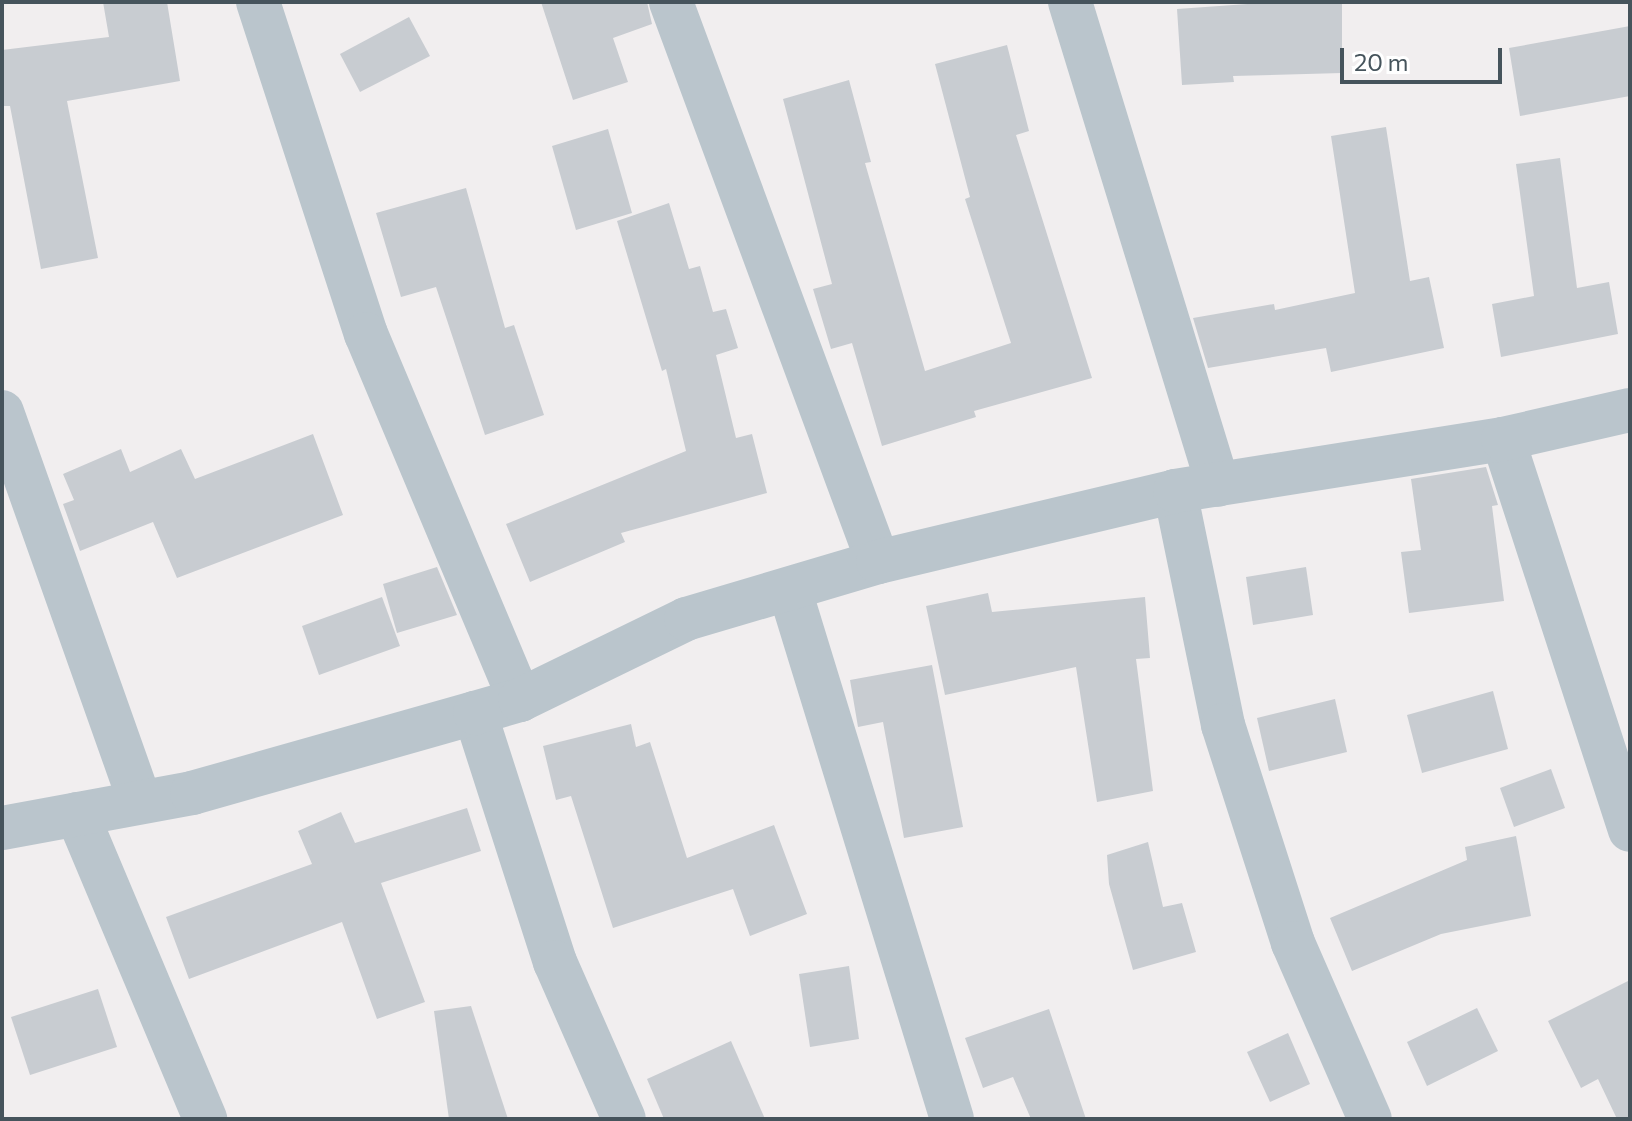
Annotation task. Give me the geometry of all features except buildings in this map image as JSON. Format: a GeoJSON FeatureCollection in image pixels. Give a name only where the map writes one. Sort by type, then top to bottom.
{"type":"FeatureCollection","features":[{"type":"Feature","properties":{"kind":"street"},"geometry":{"type":"LineString","coordinates":[[258,2],[366,334],[520,700]]}},
{"type":"Feature","properties":{"kind":"street"},"geometry":{"type":"LineString","coordinates":[[671,2],[878,562]]}},
{"type":"Feature","properties":{"kind":"street"},"geometry":{"type":"LineString","coordinates":[[1070,2],[1218,485]]}},
{"type":"Feature","properties":{"kind":"street"},"geometry":{"type":"LineString","coordinates":[[2,828],[192,793],[520,700],[686,619],[790,591],[878,562],[1175,491],[1503,439],[1630,410]]}},
{"type":"Feature","properties":{"kind":"street"},"geometry":{"type":"LineString","coordinates":[[2,412],[140,801]]}},
{"type":"Feature","properties":{"kind":"street"},"geometry":{"type":"LineString","coordinates":[[1503,439],[1630,830]]}},
{"type":"Feature","properties":{"kind":"street"},"geometry":{"type":"LineString","coordinates":[[1175,491],[1223,725],[1293,943],[1370,1119]]}},
{"type":"Feature","properties":{"kind":"street"},"geometry":{"type":"LineString","coordinates":[[790,591],[952,1119]]}},
{"type":"Feature","properties":{"kind":"street"},"geometry":{"type":"LineString","coordinates":[[475,713],[555,962],[624,1119]]}},
{"type":"Feature","properties":{"kind":"street"},"geometry":{"type":"LineString","coordinates":[[77,814],[205,1119]]}}]}
